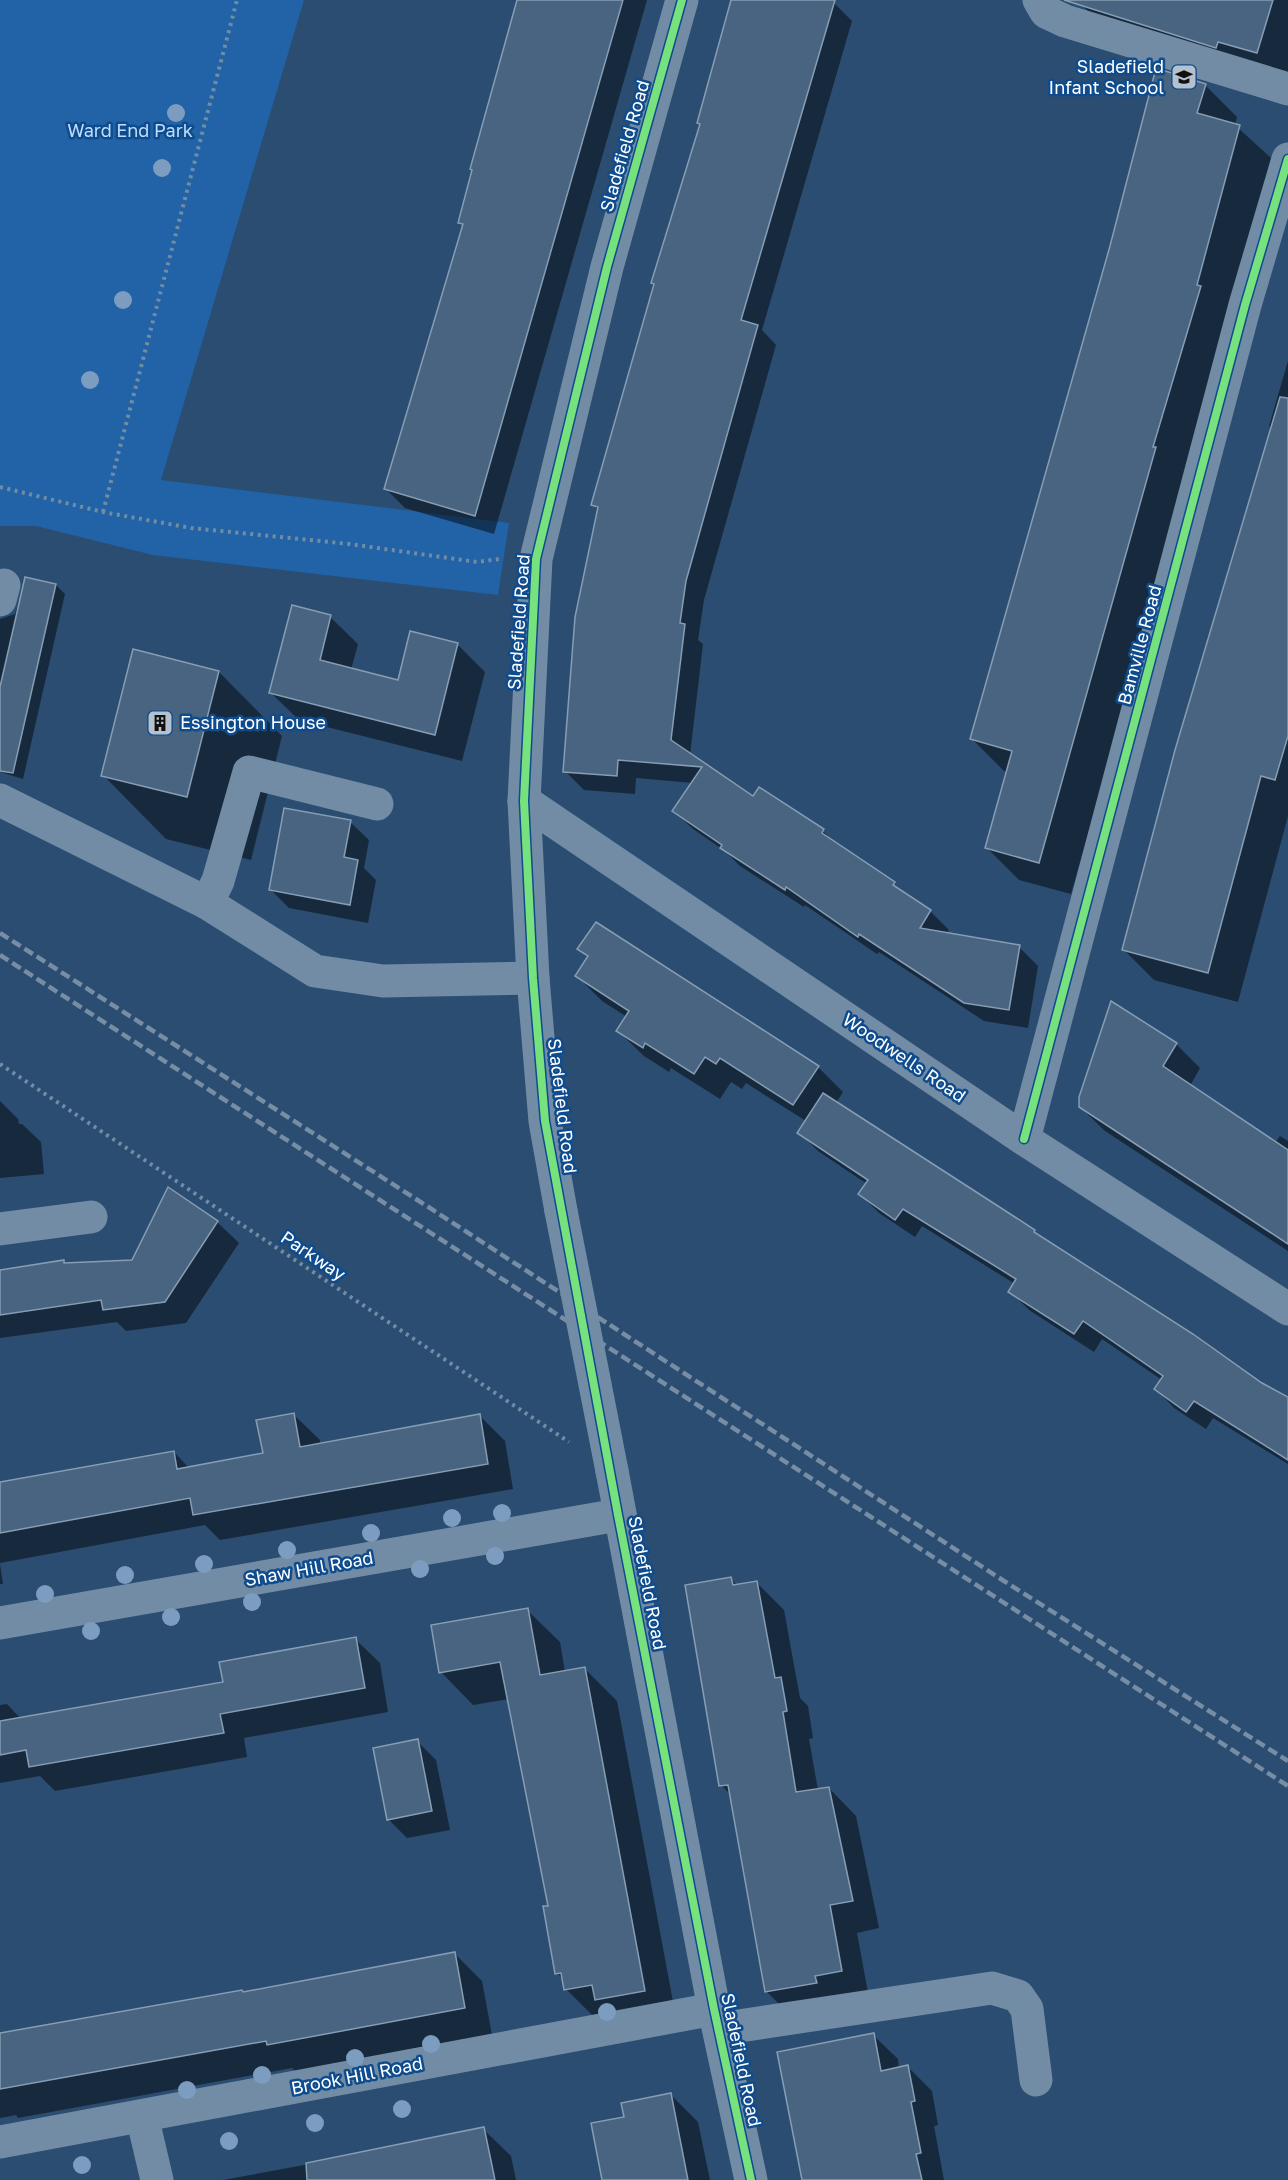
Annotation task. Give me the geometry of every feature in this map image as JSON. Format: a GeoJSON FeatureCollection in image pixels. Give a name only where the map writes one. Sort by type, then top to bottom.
{"type":"FeatureCollection","features":[{"type":"Feature","properties":{"kind":"street","name":"Sladefield Road"},"geometry":{"type":"LineString","coordinates":[[682,0],[607,267],[536,559],[524,801],[532,978],[545,1121],[612,1471],[618,1515],[716,2019],[751,2180]]}},
{"type":"Feature","properties":{"kind":"street"},"geometry":{"type":"LineString","coordinates":[[1039,0],[1046,12],[1065,21],[1288,89]]}},
{"type":"Feature","properties":{"kind":"street","name":"Bamville Road"},"geometry":{"type":"LineString","coordinates":[[1024,1139],[1242,317],[1288,159]]}},
{"type":"Feature","properties":{"kind":"street"},"geometry":{"type":"LineString","coordinates":[[207,903],[218,881],[249,772],[377,804]]}},
{"type":"Feature","properties":{"kind":"street"},"geometry":{"type":"LineString","coordinates":[[0,800],[207,903],[315,971],[383,981],[532,978]]}},
{"type":"Feature","properties":{"kind":"street","name":"Woodwells Road"},"geometry":{"type":"LineString","coordinates":[[524,801],[1024,1139],[1288,1309]]}},
{"type":"Feature","properties":{"kind":"street"},"geometry":{"type":"LineString","coordinates":[[0,1229],[91,1218]]}},
{"type":"Feature","properties":{"kind":"street","name":"Shaw Hill Road"},"geometry":{"type":"LineString","coordinates":[[0,1623],[618,1515]]}},
{"type":"Feature","properties":{"kind":"street","name":"Brook Hill Road"},"geometry":{"type":"LineString","coordinates":[[0,2142],[716,2019],[992,1988],[1018,1996],[1027,2009],[1036,2080]]}},
{"type":"Feature","properties":{"kind":"street"},"geometry":{"type":"LineString","coordinates":[[142,2116],[156,2180]]}},
{"type":"Feature","properties":{"kind":"path"},"geometry":{"type":"LineString","coordinates":[[103,512],[237,0]]}},
{"type":"Feature","properties":{"kind":"path"},"geometry":{"type":"LineString","coordinates":[[0,487],[103,512],[192,528],[349,544],[477,562],[504,558],[536,559]]}},
{"type":"Feature","properties":{"kind":"green space","name":"Ward End Park"},"geometry":{"type":"Polygon","coordinates":[[[0,0],[304,0],[161,480],[509,523],[498,595],[153,555],[36,526],[0,526],[0,0]]]}},
{"type":"Feature","properties":{"kind":"building"},"geometry":{"type":"Polygon","coordinates":[[[517,0],[623,0],[475,516],[384,489],[463,224],[458,223],[472,170],[470,169],[517,0]]]}},
{"type":"Feature","properties":{"kind":"building"},"geometry":{"type":"Polygon","coordinates":[[[731,0],[835,0],[741,320],[758,325],[686,581],[680,623],[685,624],[671,740],[753,796],[759,787],[824,829],[822,833],[895,882],[893,885],[931,910],[920,928],[1020,945],[1009,1010],[964,1003],[859,934],[858,937],[786,887],[785,890],[720,848],[722,845],[672,811],[702,767],[618,760],[617,776],[563,772],[575,617],[598,507],[591,505],[654,284],[651,283],[700,124],[697,123],[731,0]]]}},
{"type":"Feature","properties":{"kind":"building"},"geometry":{"type":"Polygon","coordinates":[[[1064,0],[1273,0],[1257,53],[1218,42],[1216,48],[1064,0]]]}},
{"type":"Feature","properties":{"kind":"building"},"geometry":{"type":"Polygon","coordinates":[[[1156,68],[1206,84],[1197,113],[1240,125],[1197,285],[1201,286],[1153,447],[1156,447],[1039,863],[985,848],[1012,751],[970,739],[1110,246],[1156,68]]]}},
{"type":"Feature","properties":{"kind":"building"},"geometry":{"type":"Polygon","coordinates":[[[1280,397],[1288,398],[1288,736],[1275,780],[1261,776],[1208,973],[1122,950],[1175,750],[1280,397]]]}},
{"type":"Feature","properties":{"kind":"building"},"geometry":{"type":"Polygon","coordinates":[[[25,577],[56,584],[13,773],[0,771],[0,687],[25,577]]]}},
{"type":"Feature","properties":{"kind":"building"},"geometry":{"type":"Polygon","coordinates":[[[292,605],[331,615],[320,660],[398,680],[410,631],[458,643],[435,735],[269,693],[292,605]]]}},
{"type":"Feature","properties":{"kind":"building","name":"Essington House"},"geometry":{"type":"Polygon","coordinates":[[[133,649],[219,671],[187,797],[101,776],[133,649]]]}},
{"type":"Feature","properties":{"kind":"building"},"geometry":{"type":"Polygon","coordinates":[[[284,808],[351,820],[344,857],[358,860],[350,905],[269,890],[284,808]]]}},
{"type":"Feature","properties":{"kind":"building"},"geometry":{"type":"Polygon","coordinates":[[[596,922],[819,1066],[793,1105],[720,1058],[716,1064],[705,1057],[694,1074],[645,1043],[643,1048],[616,1031],[629,1011],[575,976],[588,956],[577,949],[596,922]]]}},
{"type":"Feature","properties":{"kind":"building"},"geometry":{"type":"Polygon","coordinates":[[[1111,1001],[1177,1043],[1163,1066],[1288,1150],[1288,1244],[1079,1107],[1079,1097],[1111,1001]]]}},
{"type":"Feature","properties":{"kind":"building"},"geometry":{"type":"Polygon","coordinates":[[[823,1093],[1193,1334],[1262,1383],[1288,1397],[1288,1460],[1194,1401],[1186,1412],[1154,1389],[1163,1376],[1083,1321],[1074,1334],[1008,1292],[1016,1279],[903,1209],[895,1220],[858,1194],[868,1180],[797,1133],[823,1093]]]}},
{"type":"Feature","properties":{"kind":"building"},"geometry":{"type":"Polygon","coordinates":[[[168,1187],[218,1221],[165,1302],[103,1310],[101,1300],[0,1315],[0,1270],[64,1260],[64,1263],[132,1260],[168,1187]]]}},
{"type":"Feature","properties":{"kind":"building"},"geometry":{"type":"Polygon","coordinates":[[[294,1413],[300,1447],[480,1414],[488,1464],[193,1515],[190,1498],[0,1533],[0,1482],[174,1451],[177,1469],[263,1453],[256,1420],[294,1413]]]}},
{"type":"Feature","properties":{"kind":"building"},"geometry":{"type":"Polygon","coordinates":[[[731,1577],[733,1585],[757,1581],[775,1678],[781,1677],[787,1711],[783,1712],[796,1792],[829,1787],[853,1901],[830,1905],[842,1971],[815,1976],[817,1983],[765,1992],[728,1785],[719,1786],[685,1585],[731,1577]]]}},
{"type":"Feature","properties":{"kind":"building"},"geometry":{"type":"Polygon","coordinates":[[[528,1608],[540,1675],[585,1667],[645,1991],[595,2000],[592,1985],[564,1990],[561,1973],[555,1974],[543,1906],[548,1906],[500,1662],[439,1673],[431,1625],[528,1608]]]}},
{"type":"Feature","properties":{"kind":"building"},"geometry":{"type":"Polygon","coordinates":[[[356,1637],[365,1688],[220,1714],[224,1733],[29,1767],[26,1750],[0,1755],[0,1721],[223,1682],[219,1662],[356,1637]]]}},
{"type":"Feature","properties":{"kind":"building"},"geometry":{"type":"Polygon","coordinates":[[[418,1739],[432,1811],[387,1820],[373,1748],[418,1739]]]}},
{"type":"Feature","properties":{"kind":"building"},"geometry":{"type":"Polygon","coordinates":[[[455,1952],[465,2008],[267,2045],[266,2041],[0,2089],[0,2033],[242,1990],[243,1992],[455,1952]]]}},
{"type":"Feature","properties":{"kind":"building"},"geometry":{"type":"Polygon","coordinates":[[[874,2033],[881,2071],[908,2065],[915,2101],[911,2102],[921,2153],[916,2154],[922,2180],[802,2180],[777,2052],[874,2033]]]}},
{"type":"Feature","properties":{"kind":"building"},"geometry":{"type":"Polygon","coordinates":[[[671,2093],[688,2180],[602,2180],[591,2123],[624,2117],[621,2103],[671,2093]]]}},
{"type":"Feature","properties":{"kind":"building"},"geometry":{"type":"Polygon","coordinates":[[[484,2127],[495,2180],[307,2180],[306,2163],[484,2127]]]}},
{"type":"Feature","properties":{"kind":"railway"},"geometry":{"type":"LineString","coordinates":[[0,933],[416,1199],[1004,1581],[1288,1761]]}},
{"type":"Feature","properties":{"kind":"railway"},"geometry":{"type":"LineString","coordinates":[[0,955],[1288,1786]]}},
{"type":"Feature","properties":{"kind":"cycle path"},"geometry":{"type":"LineString","coordinates":[[682,0],[607,267],[536,559],[524,801],[533,978],[545,1121],[618,1515],[714,2009],[751,2180]]}},
{"type":"Feature","properties":{"kind":"cycle path"},"geometry":{"type":"LineString","coordinates":[[1024,1139],[1245,305],[1288,159]]}},
{"type":"Feature","properties":{"kind":"place","name":"Sladefield Infant School"},"geometry":{"type":"Point","coordinates":[1184,77]}},
{"type":"Feature","properties":{"kind":"place","name":"Essington House"},"geometry":{"type":"Point","coordinates":[160,723]}}]}
